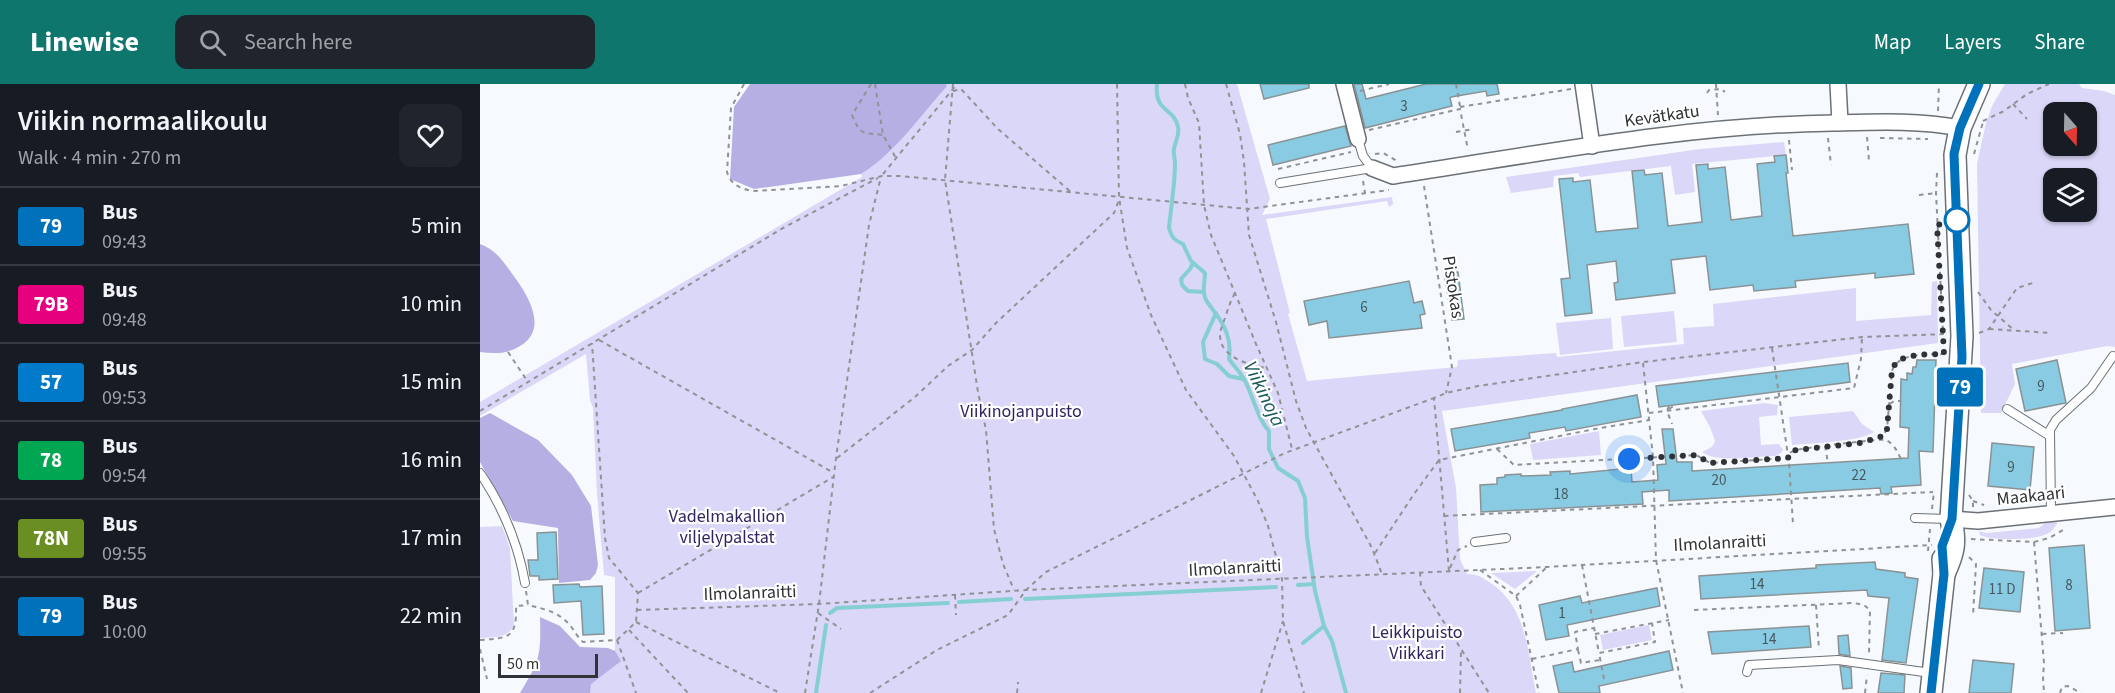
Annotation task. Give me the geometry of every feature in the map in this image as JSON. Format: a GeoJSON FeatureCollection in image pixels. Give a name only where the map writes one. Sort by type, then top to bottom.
{"type":"FeatureCollection","features":[{"type":"Feature","properties":{"kind":"street"},"geometry":{"type":"LineString","coordinates":[[1838,84],[1840,122]]}},
{"type":"Feature","properties":{"kind":"street"},"geometry":{"type":"LineString","coordinates":[[1932,683],[1944,574],[1955,539],[1952,519],[1962,357],[1954,154],[1960,128],[1979,84]]}},
{"type":"Feature","properties":{"kind":"street"},"geometry":{"type":"LineString","coordinates":[[1583,86],[1592,146]]}},
{"type":"Feature","properties":{"kind":"street"},"geometry":{"type":"LineString","coordinates":[[1345,89],[1359,141]]}},
{"type":"Feature","properties":{"kind":"street","name":"Kevätkatu"},"geometry":{"type":"LineString","coordinates":[[1372,168],[1393,176],[1703,129],[1770,124],[1840,122],[1935,124],[1960,128]]}},
{"type":"Feature","properties":{"kind":"street","name":"Maakaari"},"geometry":{"type":"LineString","coordinates":[[1952,519],[1978,521],[2115,507]]}},
{"type":"Feature","properties":{"kind":"lane"},"geometry":{"type":"LineString","coordinates":[[1280,183],[1372,168],[1363,156],[1359,141]]}},
{"type":"Feature","properties":{"kind":"lane"},"geometry":{"type":"LineString","coordinates":[[2051,514],[2050,430],[2056,420],[2091,388],[2113,356]]}},
{"type":"Feature","properties":{"kind":"lane"},"geometry":{"type":"LineString","coordinates":[[2007,409],[2050,436]]}},
{"type":"Feature","properties":{"kind":"lane"},"geometry":{"type":"LineString","coordinates":[[480,473],[504,513],[521,558],[525,583]]}},
{"type":"Feature","properties":{"kind":"lane"},"geometry":{"type":"LineString","coordinates":[[1915,518],[1952,519]]}},
{"type":"Feature","properties":{"kind":"lane"},"geometry":{"type":"LineString","coordinates":[[1475,542],[1506,538]]}},
{"type":"Feature","properties":{"kind":"lane"},"geometry":{"type":"LineString","coordinates":[[1747,672],[1749,665],[1838,660],[1868,664],[1932,683]]}},
{"type":"Feature","properties":{"kind":"path"},"geometry":{"type":"LineString","coordinates":[[744,84],[731,108],[727,172],[732,182],[740,188],[752,191],[841,186],[882,176],[1248,209],[1393,189]]}},
{"type":"Feature","properties":{"kind":"path"},"geometry":{"type":"LineString","coordinates":[[873,84],[883,135],[896,159]]}},
{"type":"Feature","properties":{"kind":"path"},"geometry":{"type":"LineString","coordinates":[[873,84],[852,115],[858,129],[864,133],[883,135]]}},
{"type":"Feature","properties":{"kind":"path"},"geometry":{"type":"LineString","coordinates":[[955,84],[945,180],[987,430],[994,529],[1003,564],[1015,591]]}},
{"type":"Feature","properties":{"kind":"path"},"geometry":{"type":"LineString","coordinates":[[1117,84],[1119,198],[1127,248],[1151,315],[1186,390],[1234,456],[1258,501],[1268,526],[1282,579],[1282,621],[1261,693]]}},
{"type":"Feature","properties":{"kind":"path"},"geometry":{"type":"LineString","coordinates":[[1185,84],[1188,98],[1199,123],[1204,205],[1211,235],[1278,393],[1293,450]]}},
{"type":"Feature","properties":{"kind":"path"},"geometry":{"type":"LineString","coordinates":[[1226,84],[1240,134],[1249,235],[1276,322],[1296,401],[1306,428],[1382,574]]}},
{"type":"Feature","properties":{"kind":"path"},"geometry":{"type":"LineString","coordinates":[[1345,89],[1389,84]]}},
{"type":"Feature","properties":{"kind":"path"},"geometry":{"type":"LineString","coordinates":[[1456,84],[1469,156]]}},
{"type":"Feature","properties":{"kind":"path"},"geometry":{"type":"LineString","coordinates":[[1716,84],[1719,118]]}},
{"type":"Feature","properties":{"kind":"path"},"geometry":{"type":"LineString","coordinates":[[1938,114],[1939,84]]}},
{"type":"Feature","properties":{"kind":"path"},"geometry":{"type":"LineString","coordinates":[[2034,84],[2036,90]]}},
{"type":"Feature","properties":{"kind":"path"},"geometry":{"type":"LineString","coordinates":[[1983,121],[2004,111],[2027,94],[2049,84]]}},
{"type":"Feature","properties":{"kind":"path"},"geometry":{"type":"LineString","coordinates":[[1278,169],[1460,108],[1583,86]]}},
{"type":"Feature","properties":{"kind":"path"},"geometry":{"type":"LineString","coordinates":[[480,411],[783,228],[882,176],[953,91],[961,89],[998,129],[1072,193]]}},
{"type":"Feature","properties":{"kind":"path"},"geometry":{"type":"LineString","coordinates":[[1707,93],[1709,90],[1716,89],[1725,92]]}},
{"type":"Feature","properties":{"kind":"path"},"geometry":{"type":"LineString","coordinates":[[2013,105],[2027,119]]}},
{"type":"Feature","properties":{"kind":"path"},"geometry":{"type":"LineString","coordinates":[[1456,132],[1473,129]]}},
{"type":"Feature","properties":{"kind":"path"},"geometry":{"type":"LineString","coordinates":[[1861,137],[1867,137],[1869,161]]}},
{"type":"Feature","properties":{"kind":"path"},"geometry":{"type":"LineString","coordinates":[[1878,137],[1929,139]]}},
{"type":"Feature","properties":{"kind":"path"},"geometry":{"type":"LineString","coordinates":[[1828,138],[1831,165]]}},
{"type":"Feature","properties":{"kind":"path"},"geometry":{"type":"LineString","coordinates":[[1789,139],[1792,170]]}},
{"type":"Feature","properties":{"kind":"path"},"geometry":{"type":"LineString","coordinates":[[870,693],[937,650],[1008,615],[1026,590],[1046,572],[1284,453],[1446,393],[1478,386],[1643,362],[1862,338],[1943,334],[1937,173]]}},
{"type":"Feature","properties":{"kind":"path"},"geometry":{"type":"LineString","coordinates":[[805,693],[818,613],[836,458],[869,225],[882,176]]}},
{"type":"Feature","properties":{"kind":"path","name":"Pistokas"},"geometry":{"type":"LineString","coordinates":[[1424,185],[1452,367],[1446,393]]}},
{"type":"Feature","properties":{"kind":"path"},"geometry":{"type":"LineString","coordinates":[[1919,195],[1936,193]]}},
{"type":"Feature","properties":{"kind":"path"},"geometry":{"type":"LineString","coordinates":[[836,458],[915,397],[948,366],[972,350],[996,323],[1114,213],[1119,198]]}},
{"type":"Feature","properties":{"kind":"path"},"geometry":{"type":"LineString","coordinates":[[1989,329],[2017,288],[2036,282]]}},
{"type":"Feature","properties":{"kind":"path"},"geometry":{"type":"LineString","coordinates":[[1976,290],[1998,316],[2015,331]]}},
{"type":"Feature","properties":{"kind":"path"},"geometry":{"type":"LineString","coordinates":[[1236,292],[1227,307],[1220,338],[1225,350],[1238,359],[1251,365],[1267,368]]}},
{"type":"Feature","properties":{"kind":"path"},"geometry":{"type":"LineString","coordinates":[[1978,333],[1989,329],[2052,333]]}},
{"type":"Feature","properties":{"kind":"path"},"geometry":{"type":"LineString","coordinates":[[1649,413],[1854,388],[1861,359],[1862,338]]}},
{"type":"Feature","properties":{"kind":"path"},"geometry":{"type":"LineString","coordinates":[[598,339],[834,475]]}},
{"type":"Feature","properties":{"kind":"path"},"geometry":{"type":"LineString","coordinates":[[480,640],[504,638],[511,634],[516,622],[516,606],[528,605],[554,611],[569,624],[583,642],[616,640],[636,622],[638,593],[609,558],[604,538],[592,343]]}},
{"type":"Feature","properties":{"kind":"path"},"geometry":{"type":"LineString","coordinates":[[1772,348],[1788,458],[1793,524]]}},
{"type":"Feature","properties":{"kind":"path"},"geometry":{"type":"LineString","coordinates":[[508,352],[528,382]]}},
{"type":"Feature","properties":{"kind":"path"},"geometry":{"type":"LineString","coordinates":[[1788,458],[1790,453],[1796,450],[1860,443],[1883,436],[1887,429],[1894,364],[1917,355],[1944,356]]}},
{"type":"Feature","properties":{"kind":"path"},"geometry":{"type":"LineString","coordinates":[[1643,362],[1653,457],[1656,560],[1683,693]]}},
{"type":"Feature","properties":{"kind":"path"},"geometry":{"type":"LineString","coordinates":[[1434,398],[1449,571]]}},
{"type":"Feature","properties":{"kind":"path"},"geometry":{"type":"LineString","coordinates":[[1889,406],[1894,401],[1900,401]]}},
{"type":"Feature","properties":{"kind":"path"},"geometry":{"type":"LineString","coordinates":[[1667,411],[1675,405]]}},
{"type":"Feature","properties":{"kind":"path"},"geometry":{"type":"LineString","coordinates":[[1669,406],[1667,411],[1671,424]]}},
{"type":"Feature","properties":{"kind":"path"},"geometry":{"type":"LineString","coordinates":[[1374,555],[1439,460],[1649,420]]}},
{"type":"Feature","properties":{"kind":"path"},"geometry":{"type":"LineString","coordinates":[[1878,438],[1887,440],[1894,446],[1901,459]]}},
{"type":"Feature","properties":{"kind":"path"},"geometry":{"type":"LineString","coordinates":[[1825,446],[1828,463]]}},
{"type":"Feature","properties":{"kind":"path"},"geometry":{"type":"LineString","coordinates":[[1497,449],[1514,465],[1696,455],[1710,463],[1788,458]]}},
{"type":"Feature","properties":{"kind":"path"},"geometry":{"type":"LineString","coordinates":[[638,593],[834,475]]}},
{"type":"Feature","properties":{"kind":"path"},"geometry":{"type":"LineString","coordinates":[[1444,516],[1934,492]]}},
{"type":"Feature","properties":{"kind":"path"},"geometry":{"type":"LineString","coordinates":[[1971,539],[2034,542],[2049,538],[2065,529]]}},
{"type":"Feature","properties":{"kind":"path"},"geometry":{"type":"LineString","coordinates":[[1449,571],[1458,550],[1475,542]]}},
{"type":"Feature","properties":{"kind":"path"},"geometry":{"type":"LineString","coordinates":[[2034,542],[2044,693]]}},
{"type":"Feature","properties":{"kind":"path","name":"Ilmolanraitti"},"geometry":{"type":"LineString","coordinates":[[637,610],[819,604],[1026,590],[1547,567],[1929,545]]}},
{"type":"Feature","properties":{"kind":"path"},"geometry":{"type":"LineString","coordinates":[[1963,555],[1976,564],[1973,616]]}},
{"type":"Feature","properties":{"kind":"path"},"geometry":{"type":"LineString","coordinates":[[1582,565],[1604,679]]}},
{"type":"Feature","properties":{"kind":"path"},"geometry":{"type":"LineString","coordinates":[[1516,596],[1547,567]]}},
{"type":"Feature","properties":{"kind":"path"},"geometry":{"type":"LineString","coordinates":[[1479,570],[1516,596],[1525,620],[1539,693]]}},
{"type":"Feature","properties":{"kind":"path"},"geometry":{"type":"LineString","coordinates":[[1420,572],[1421,586],[1489,693]]}},
{"type":"Feature","properties":{"kind":"path"},"geometry":{"type":"LineString","coordinates":[[525,583],[528,605]]}},
{"type":"Feature","properties":{"kind":"path"},"geometry":{"type":"LineString","coordinates":[[955,595],[956,615]]}},
{"type":"Feature","properties":{"kind":"path"},"geometry":{"type":"LineString","coordinates":[[1276,604],[1283,603]]}},
{"type":"Feature","properties":{"kind":"path"},"geometry":{"type":"LineString","coordinates":[[1694,610],[1854,603],[1864,605],[1869,610],[1865,693]]}},
{"type":"Feature","properties":{"kind":"path"},"geometry":{"type":"LineString","coordinates":[[1816,605],[1820,662]]}},
{"type":"Feature","properties":{"kind":"path"},"geometry":{"type":"LineString","coordinates":[[818,613],[841,629]]}},
{"type":"Feature","properties":{"kind":"path"},"geometry":{"type":"LineString","coordinates":[[1595,634],[1669,620]]}},
{"type":"Feature","properties":{"kind":"path"},"geometry":{"type":"LineString","coordinates":[[1282,621],[1304,693]]}},
{"type":"Feature","properties":{"kind":"path"},"geometry":{"type":"LineString","coordinates":[[636,622],[780,693]]}},
{"type":"Feature","properties":{"kind":"path"},"geometry":{"type":"LineString","coordinates":[[1599,653],[1655,642],[1652,623]]}},
{"type":"Feature","properties":{"kind":"path"},"geometry":{"type":"LineString","coordinates":[[1594,628],[1575,632],[1578,649],[1581,663],[1600,660]]}},
{"type":"Feature","properties":{"kind":"path"},"geometry":{"type":"LineString","coordinates":[[629,630],[688,693]]}},
{"type":"Feature","properties":{"kind":"path"},"geometry":{"type":"LineString","coordinates":[[2041,634],[2063,633]]}},
{"type":"Feature","properties":{"kind":"path"},"geometry":{"type":"LineString","coordinates":[[616,640],[636,693]]}},
{"type":"Feature","properties":{"kind":"path"},"geometry":{"type":"LineString","coordinates":[[480,649],[487,679]]}},
{"type":"Feature","properties":{"kind":"path"},"geometry":{"type":"LineString","coordinates":[[1532,659],[1578,649]]}},
{"type":"Feature","properties":{"kind":"path"},"geometry":{"type":"LineString","coordinates":[[1460,693],[1461,652]]}},
{"type":"Feature","properties":{"kind":"path"},"geometry":{"type":"LineString","coordinates":[[1017,693],[1018,682]]}},
{"type":"Feature","properties":{"kind":"path"},"geometry":{"type":"LineString","coordinates":[[2060,693],[2062,687],[2068,686],[2081,693]]}},
{"type":"Feature","properties":{"kind":"green space","name":"Viikinojanpuisto"},"geometry":{"type":"Polygon","coordinates":[[[946,84],[1237,84],[1270,199],[1262,215],[1392,197],[1393,204],[1389,207],[1387,201],[1266,219],[1290,313],[1288,314],[1307,381],[1457,367],[1458,360],[1556,353],[1557,357],[1684,344],[1683,328],[1714,326],[1713,304],[1856,288],[1856,321],[1931,315],[1932,282],[1937,281],[1938,343],[1442,411],[1456,488],[1460,559],[1467,574],[1483,578],[1492,584],[1513,606],[1528,648],[1536,693],[530,693],[555,666],[615,650],[615,577],[604,575],[593,408],[590,400],[586,354],[480,416],[480,402],[862,177],[861,174],[873,166],[946,84]]]}},
{"type":"Feature","properties":{"kind":"green space"},"geometry":{"type":"Polygon","coordinates":[[[2005,84],[2079,84],[2082,88],[2115,95],[2115,347],[2107,346],[2012,364],[2015,384],[2001,413],[1981,413],[1977,164],[1992,106],[2005,84]]]}},
{"type":"Feature","properties":{"kind":"green space"},"geometry":{"type":"Polygon","coordinates":[[[1784,142],[1786,155],[1692,164],[1695,192],[1675,195],[1671,166],[1580,177],[1578,173],[1554,176],[1553,187],[1511,193],[1506,177],[1700,149],[1784,142]]]}},
{"type":"Feature","properties":{"kind":"green space"},"geometry":{"type":"Polygon","coordinates":[[[1674,311],[1677,342],[1624,347],[1621,316],[1674,311]]]}},
{"type":"Feature","properties":{"kind":"green space"},"geometry":{"type":"Polygon","coordinates":[[[1611,318],[1613,349],[1560,355],[1556,323],[1611,318]]]}},
{"type":"Feature","properties":{"kind":"green space"},"geometry":{"type":"Polygon","coordinates":[[[1764,403],[1778,405],[1777,415],[1759,417],[1761,445],[1779,444],[1783,450],[1781,453],[1775,456],[1727,459],[1709,456],[1702,452],[1712,447],[1715,441],[1701,411],[1764,403]]]}},
{"type":"Feature","properties":{"kind":"green space"},"geometry":{"type":"Polygon","coordinates":[[[1853,411],[1862,424],[1874,432],[1847,440],[1792,445],[1789,417],[1853,411]]]}},
{"type":"Feature","properties":{"kind":"green space"},"geometry":{"type":"Polygon","coordinates":[[[1599,431],[1601,455],[1533,460],[1530,444],[1599,431]]]}},
{"type":"Feature","properties":{"kind":"green space"},"geometry":{"type":"Polygon","coordinates":[[[2057,521],[2048,533],[2033,538],[1993,538],[1980,535],[1979,531],[1986,533],[2039,528],[2045,523],[2057,521]]]}},
{"type":"Feature","properties":{"kind":"green space"},"geometry":{"type":"Polygon","coordinates":[[[502,526],[510,548],[514,626],[503,635],[480,638],[480,527],[502,526]]]}},
{"type":"Feature","properties":{"kind":"green space"},"geometry":{"type":"Polygon","coordinates":[[[1537,571],[1515,589],[1491,573],[1537,571]]]}},
{"type":"Feature","properties":{"kind":"green space"},"geometry":{"type":"Polygon","coordinates":[[[1649,625],[1652,640],[1603,650],[1600,635],[1649,625]]]}},
{"type":"Feature","properties":{"kind":"shaded area"},"geometry":{"type":"Polygon","coordinates":[[[750,84],[946,84],[947,86],[896,145],[861,174],[754,189],[730,179],[734,107],[750,84]]]}},
{"type":"Feature","properties":{"kind":"shaded area"},"geometry":{"type":"Polygon","coordinates":[[[480,244],[495,253],[506,265],[524,292],[533,312],[533,331],[529,339],[515,349],[505,352],[480,352],[480,244]]]}},
{"type":"Feature","properties":{"kind":"shaded area"},"geometry":{"type":"Polygon","coordinates":[[[490,413],[538,440],[572,475],[591,506],[598,565],[596,573],[590,580],[559,583],[558,528],[513,521],[480,462],[480,418],[490,413]]]}},
{"type":"Feature","properties":{"kind":"shaded area"},"geometry":{"type":"Polygon","coordinates":[[[540,617],[560,626],[580,647],[608,648],[615,651],[621,661],[591,684],[590,693],[520,693],[538,657],[540,617]]]}},
{"type":"Feature","properties":{"kind":"building"},"geometry":{"type":"Polygon","coordinates":[[[1260,84],[1309,84],[1309,88],[1264,99],[1260,84]]]}},
{"type":"Feature","properties":{"kind":"building"},"geometry":{"type":"Polygon","coordinates":[[[1354,84],[1362,84],[1366,99],[1426,84],[1497,84],[1499,94],[1487,96],[1486,91],[1451,97],[1452,106],[1365,128],[1354,84]]]}},
{"type":"Feature","properties":{"kind":"building"},"geometry":{"type":"Polygon","coordinates":[[[1345,126],[1351,146],[1273,165],[1268,145],[1345,126]]]}},
{"type":"Feature","properties":{"kind":"building"},"geometry":{"type":"Polygon","coordinates":[[[1786,155],[1793,236],[1908,224],[1914,274],[1875,278],[1875,273],[1795,281],[1796,287],[1754,291],[1753,285],[1710,290],[1706,256],[1671,260],[1675,293],[1616,300],[1614,283],[1618,282],[1616,261],[1587,265],[1592,313],[1565,316],[1561,279],[1570,278],[1559,179],[1573,178],[1573,182],[1590,180],[1596,232],[1638,228],[1632,171],[1644,170],[1645,175],[1662,173],[1668,226],[1702,222],[1696,165],[1708,164],[1708,169],[1725,167],[1731,220],[1762,216],[1757,164],[1775,162],[1774,156],[1786,155]]]}},
{"type":"Feature","properties":{"kind":"building"},"geometry":{"type":"Polygon","coordinates":[[[1458,272],[1464,319],[1452,320],[1444,273],[1458,272]]]}},
{"type":"Feature","properties":{"kind":"building"},"geometry":{"type":"Polygon","coordinates":[[[1409,281],[1414,303],[1422,301],[1425,314],[1420,315],[1422,328],[1329,338],[1327,321],[1309,325],[1304,301],[1409,281]]]}},
{"type":"Feature","properties":{"kind":"building"},"geometry":{"type":"Polygon","coordinates":[[[1917,360],[1936,360],[1933,452],[1919,451],[1921,485],[1891,487],[1892,493],[1881,494],[1880,488],[1669,501],[1669,490],[1642,492],[1643,504],[1481,512],[1480,485],[1497,484],[1497,478],[1505,477],[1505,475],[1551,475],[1550,472],[1570,471],[1570,474],[1631,468],[1632,482],[1658,480],[1657,465],[1666,464],[1662,429],[1673,429],[1677,462],[1692,462],[1692,471],[1908,458],[1909,428],[1900,427],[1901,379],[1907,380],[1907,373],[1912,374],[1917,360]]]}},
{"type":"Feature","properties":{"kind":"building"},"geometry":{"type":"Polygon","coordinates":[[[2057,360],[2066,403],[2025,411],[2016,369],[2057,360]]]}},
{"type":"Feature","properties":{"kind":"building"},"geometry":{"type":"Polygon","coordinates":[[[1848,363],[1850,382],[1659,407],[1656,386],[1848,363]]]}},
{"type":"Feature","properties":{"kind":"building"},"geometry":{"type":"Polygon","coordinates":[[[1637,395],[1641,417],[1566,431],[1565,427],[1529,433],[1530,438],[1455,451],[1451,429],[1637,395]]]}},
{"type":"Feature","properties":{"kind":"building"},"geometry":{"type":"Polygon","coordinates":[[[1992,443],[2034,447],[2030,490],[1988,486],[1992,443]]]}},
{"type":"Feature","properties":{"kind":"building"},"geometry":{"type":"Polygon","coordinates":[[[556,532],[558,579],[539,580],[539,576],[530,576],[528,560],[538,560],[537,533],[556,532]]]}},
{"type":"Feature","properties":{"kind":"building"},"geometry":{"type":"Polygon","coordinates":[[[2084,545],[2090,628],[2055,631],[2049,548],[2084,545]]]}},
{"type":"Feature","properties":{"kind":"building"},"geometry":{"type":"Polygon","coordinates":[[[1875,562],[1876,569],[1905,573],[1905,577],[1918,579],[1906,663],[1882,660],[1889,598],[1868,596],[1867,590],[1701,599],[1699,576],[1875,562]]]}},
{"type":"Feature","properties":{"kind":"building"},"geometry":{"type":"Polygon","coordinates":[[[1984,568],[2024,572],[2020,612],[1979,608],[1984,568]]]}},
{"type":"Feature","properties":{"kind":"building"},"geometry":{"type":"Polygon","coordinates":[[[579,584],[580,587],[602,586],[604,634],[583,635],[581,601],[554,603],[553,585],[579,584]]]}},
{"type":"Feature","properties":{"kind":"building"},"geometry":{"type":"Polygon","coordinates":[[[1657,588],[1660,606],[1567,625],[1569,636],[1546,640],[1539,605],[1580,596],[1582,603],[1657,588]]]}},
{"type":"Feature","properties":{"kind":"building"},"geometry":{"type":"Polygon","coordinates":[[[1809,626],[1811,647],[1712,654],[1708,632],[1809,626]]]}},
{"type":"Feature","properties":{"kind":"building"},"geometry":{"type":"Polygon","coordinates":[[[1848,635],[1850,656],[1839,654],[1838,636],[1848,635]]]}},
{"type":"Feature","properties":{"kind":"building"},"geometry":{"type":"Polygon","coordinates":[[[1669,651],[1673,670],[1599,686],[1600,693],[1559,693],[1553,666],[1572,662],[1574,672],[1669,651]]]}},
{"type":"Feature","properties":{"kind":"building"},"geometry":{"type":"Polygon","coordinates":[[[1973,660],[2014,664],[2011,693],[1969,693],[1973,660]]]}},
{"type":"Feature","properties":{"kind":"building"},"geometry":{"type":"Polygon","coordinates":[[[1840,666],[1851,668],[1852,688],[1843,689],[1840,666]]]}},
{"type":"Feature","properties":{"kind":"building"},"geometry":{"type":"Polygon","coordinates":[[[1881,673],[1905,675],[1904,693],[1878,693],[1881,673]]]}},
{"type":"Feature","properties":{"kind":"waterway","name":"Viikinoja"},"geometry":{"type":"LineString","coordinates":[[1157,84],[1158,100],[1173,116],[1178,130],[1174,151],[1174,179],[1169,228],[1174,238],[1183,244],[1191,261],[1205,273],[1204,295],[1227,333],[1229,359],[1244,379],[1261,420],[1269,431],[1269,449],[1278,468],[1298,481],[1305,498],[1307,537],[1315,591],[1346,693]]}},
{"type":"Feature","properties":{"kind":"waterway"},"geometry":{"type":"LineString","coordinates":[[1193,263],[1181,279],[1182,285],[1188,291],[1203,292]]}},
{"type":"Feature","properties":{"kind":"waterway"},"geometry":{"type":"LineString","coordinates":[[1216,313],[1203,342],[1205,359],[1217,364],[1229,376],[1243,379]]}},
{"type":"Feature","properties":{"kind":"waterway"},"geometry":{"type":"LineString","coordinates":[[1298,585],[1314,584]]}},
{"type":"Feature","properties":{"kind":"waterway"},"geometry":{"type":"LineString","coordinates":[[1025,599],[1276,587]]}},
{"type":"Feature","properties":{"kind":"waterway"},"geometry":{"type":"LineString","coordinates":[[959,602],[1011,599]]}},
{"type":"Feature","properties":{"kind":"waterway"},"geometry":{"type":"LineString","coordinates":[[830,613],[837,608],[948,603]]}},
{"type":"Feature","properties":{"kind":"waterway"},"geometry":{"type":"LineString","coordinates":[[816,693],[826,625]]}},
{"type":"Feature","properties":{"kind":"waterway"},"geometry":{"type":"LineString","coordinates":[[1303,643],[1324,626]]}},
{"type":"Feature","properties":{"kind":"bus line","name":"79"},"geometry":{"type":"LineString","coordinates":[[1931,693],[1944,574],[1942,546],[1952,519],[1962,357],[1954,154],[1960,128],[1979,84]]}},
{"type":"Feature","properties":{"kind":"route"},"geometry":{"type":"LineString","coordinates":[[1629,459],[1696,455],[1710,463],[1788,458],[1790,453],[1796,450],[1860,443],[1883,436],[1887,429],[1894,364],[1917,355],[1944,354],[1937,225],[1957,220]]}},
{"type":"Feature","properties":{"kind":"park label","name":"Vadelmakallion viljelypalstat"},"geometry":{"type":"Point","coordinates":[727,526]}},
{"type":"Feature","properties":{"kind":"park label","name":"Leikkipuisto Viikkari"},"geometry":{"type":"Point","coordinates":[1417,642]}}]}
